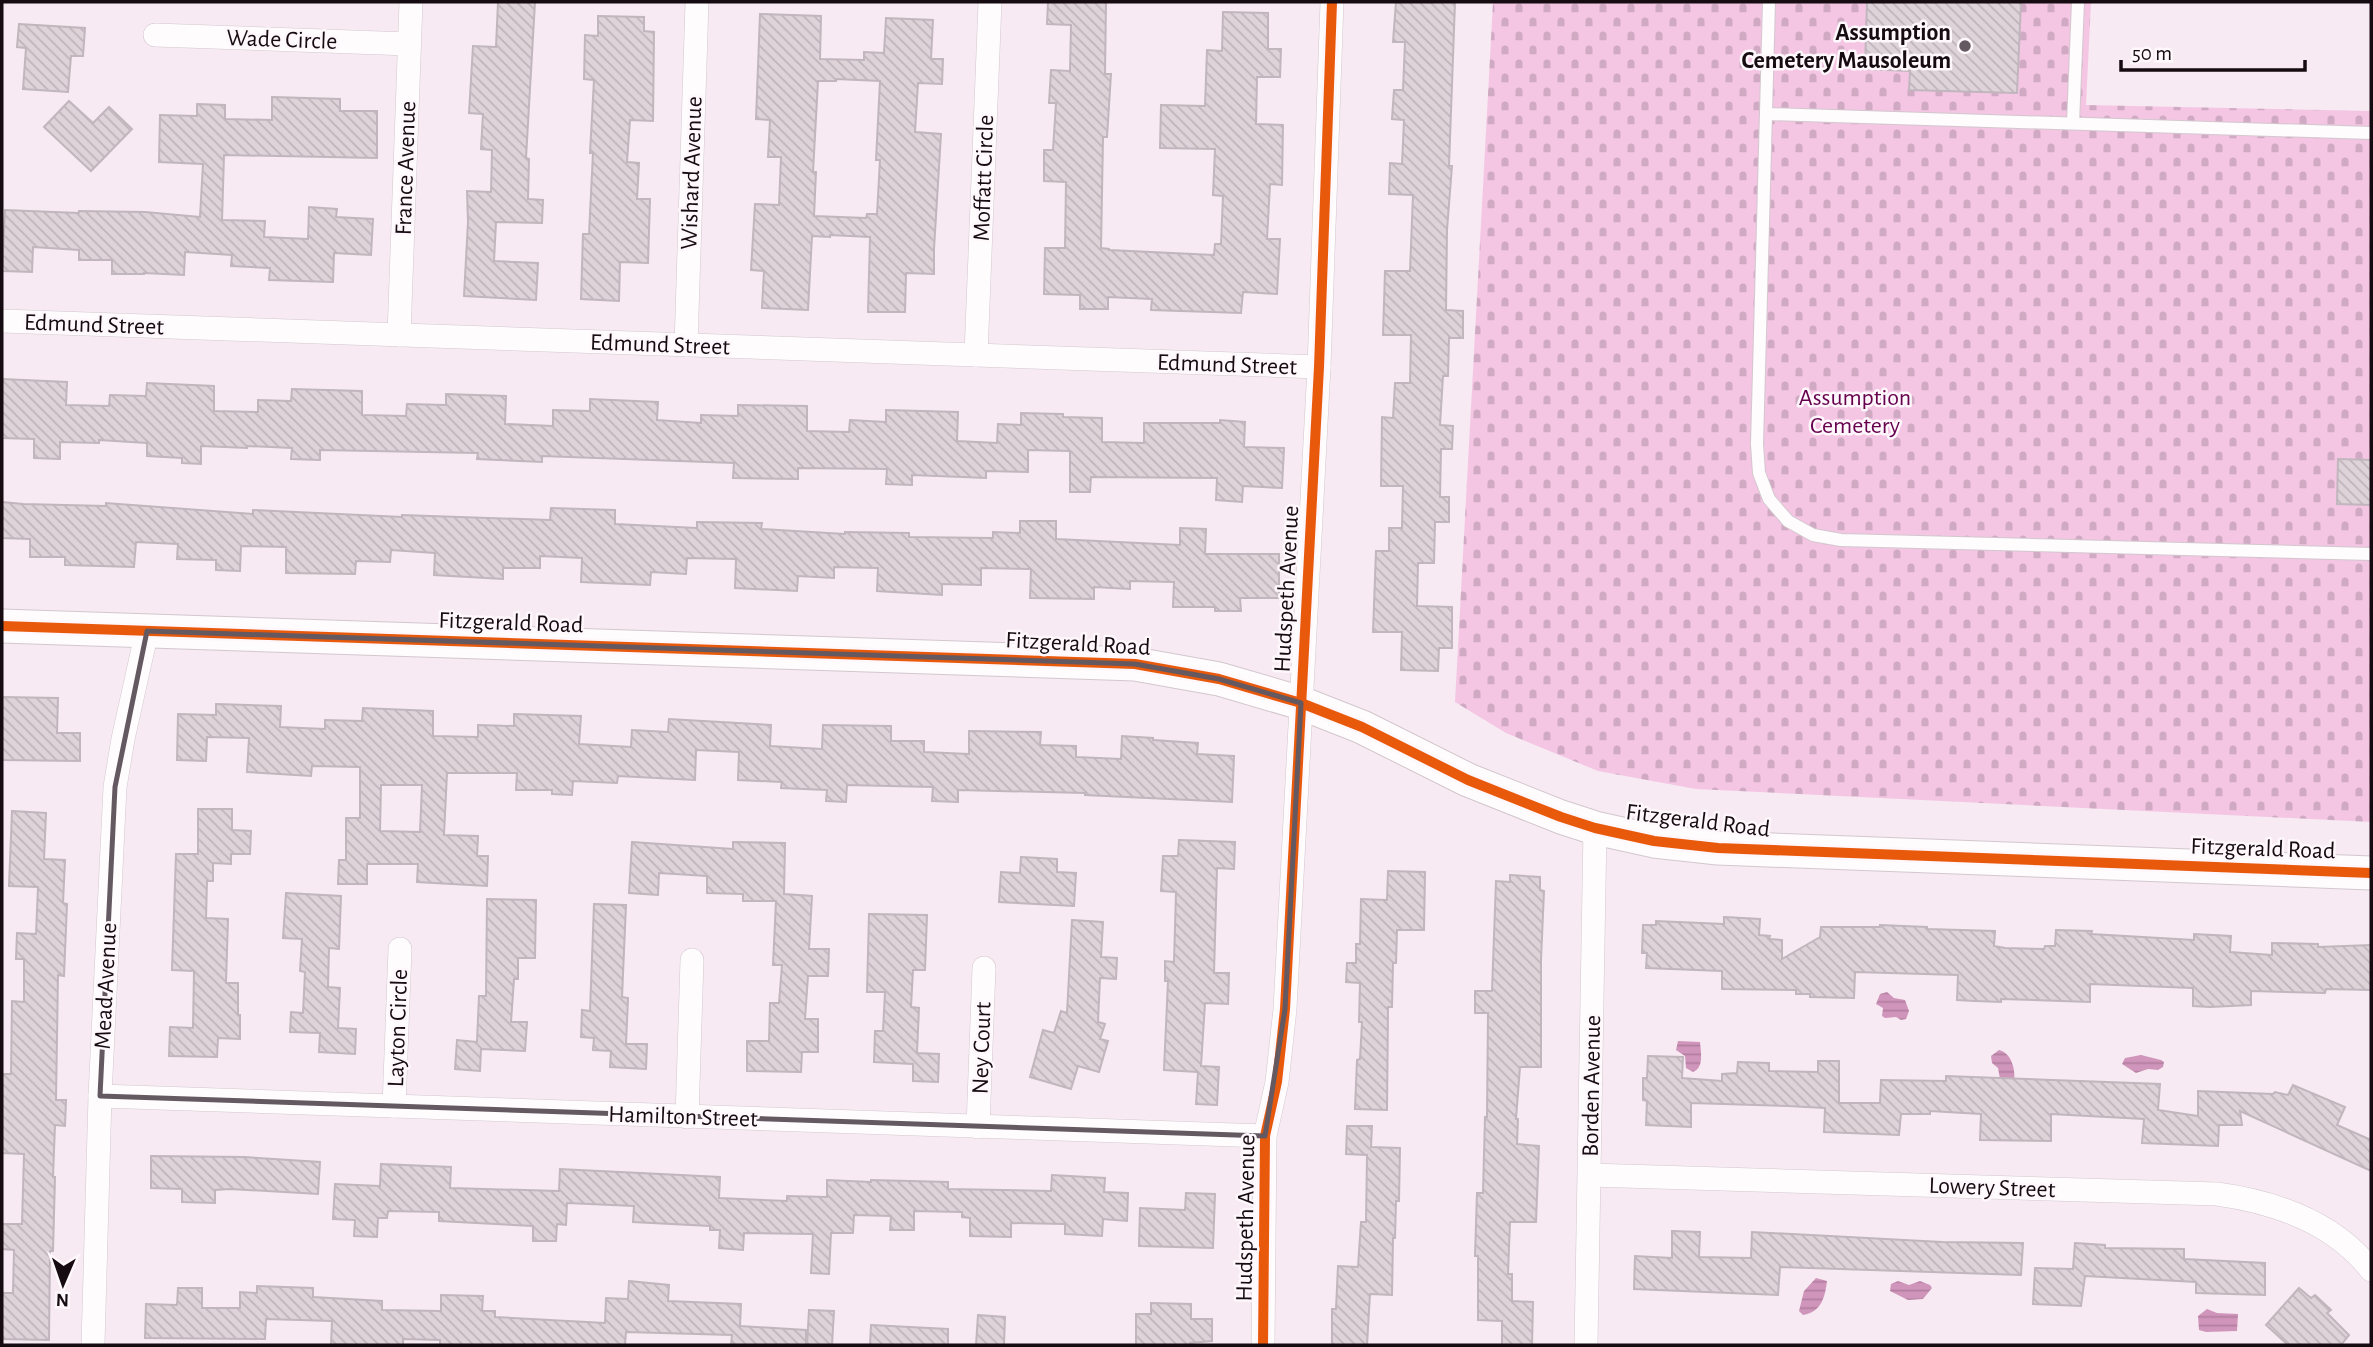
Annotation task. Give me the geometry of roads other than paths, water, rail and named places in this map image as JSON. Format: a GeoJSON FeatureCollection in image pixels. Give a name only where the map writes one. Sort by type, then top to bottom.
{"type":"FeatureCollection","features":[{"type":"Feature","properties":{"kind":"main road","name":"Fitzgerald Road"},"geometry":{"type":"LineString","coordinates":[[2,626],[1135,664],[1219,679],[1301,703],[1373,732],[1468,780],[1530,806],[1595,828],[1654,841],[1718,848],[2371,873]]}},
{"type":"Feature","properties":{"kind":"street","name":"France Avenue"},"geometry":{"type":"LineString","coordinates":[[399,335],[411,2]]}},
{"type":"Feature","properties":{"kind":"street","name":"Wishard Avenue"},"geometry":{"type":"LineString","coordinates":[[685,345],[697,2]]}},
{"type":"Feature","properties":{"kind":"street","name":"Moffatt Circle"},"geometry":{"type":"LineString","coordinates":[[976,355],[990,2]]}},
{"type":"Feature","properties":{"kind":"street","name":"Hudspeth Avenue"},"geometry":{"type":"LineString","coordinates":[[1263,1345],[1265,1136],[1277,1082],[1285,1009],[1319,367],[1332,2]]}},
{"type":"Feature","properties":{"kind":"street","name":"Wade Circle"},"geometry":{"type":"LineString","coordinates":[[155,35],[409,44]]}},
{"type":"Feature","properties":{"kind":"street","name":"Edmund Street"},"geometry":{"type":"LineString","coordinates":[[2,321],[1319,367]]}},
{"type":"Feature","properties":{"kind":"street","name":"Mead Avenue"},"geometry":{"type":"LineString","coordinates":[[93,1345],[100,1096],[114,787],[147,631]]}},
{"type":"Feature","properties":{"kind":"street","name":"Borden Avenue"},"geometry":{"type":"LineString","coordinates":[[1586,1345],[1595,828]]}},
{"type":"Feature","properties":{"kind":"street","name":"Layton Circle"},"geometry":{"type":"LineString","coordinates":[[394,1106],[400,949]]}},
{"type":"Feature","properties":{"kind":"street"},"geometry":{"type":"LineString","coordinates":[[687,1117],[692,960]]}},
{"type":"Feature","properties":{"kind":"street","name":"Ney Court"},"geometry":{"type":"LineString","coordinates":[[978,1127],[984,968]]}},
{"type":"Feature","properties":{"kind":"street","name":"Hamilton Street"},"geometry":{"type":"LineString","coordinates":[[100,1096],[1265,1136]]}},
{"type":"Feature","properties":{"kind":"street","name":"Lowery Street"},"geometry":{"type":"LineString","coordinates":[[1590,1175],[2217,1194],[2252,1199],[2289,1210],[2330,1232],[2365,1261],[2371,1270]]}},
{"type":"Feature","properties":{"kind":"lane"},"geometry":{"type":"LineString","coordinates":[[1769,2],[1757,444],[1759,473],[1769,499],[1788,521],[1813,535],[1841,540],[2371,555]]}},
{"type":"Feature","properties":{"kind":"lane"},"geometry":{"type":"LineString","coordinates":[[2073,124],[2078,2]]}},
{"type":"Feature","properties":{"kind":"lane"},"geometry":{"type":"LineString","coordinates":[[1767,114],[2371,133]]}},
{"type":"Feature","properties":{"kind":"place","name":"Assumption Cemetery Mausoleum"},"geometry":{"type":"Point","coordinates":[1965,46]}},
{"type":"Feature","properties":{"kind":"park label","name":"Assumption Cemetery"},"geometry":{"type":"Point","coordinates":[1855,411]}}]}
